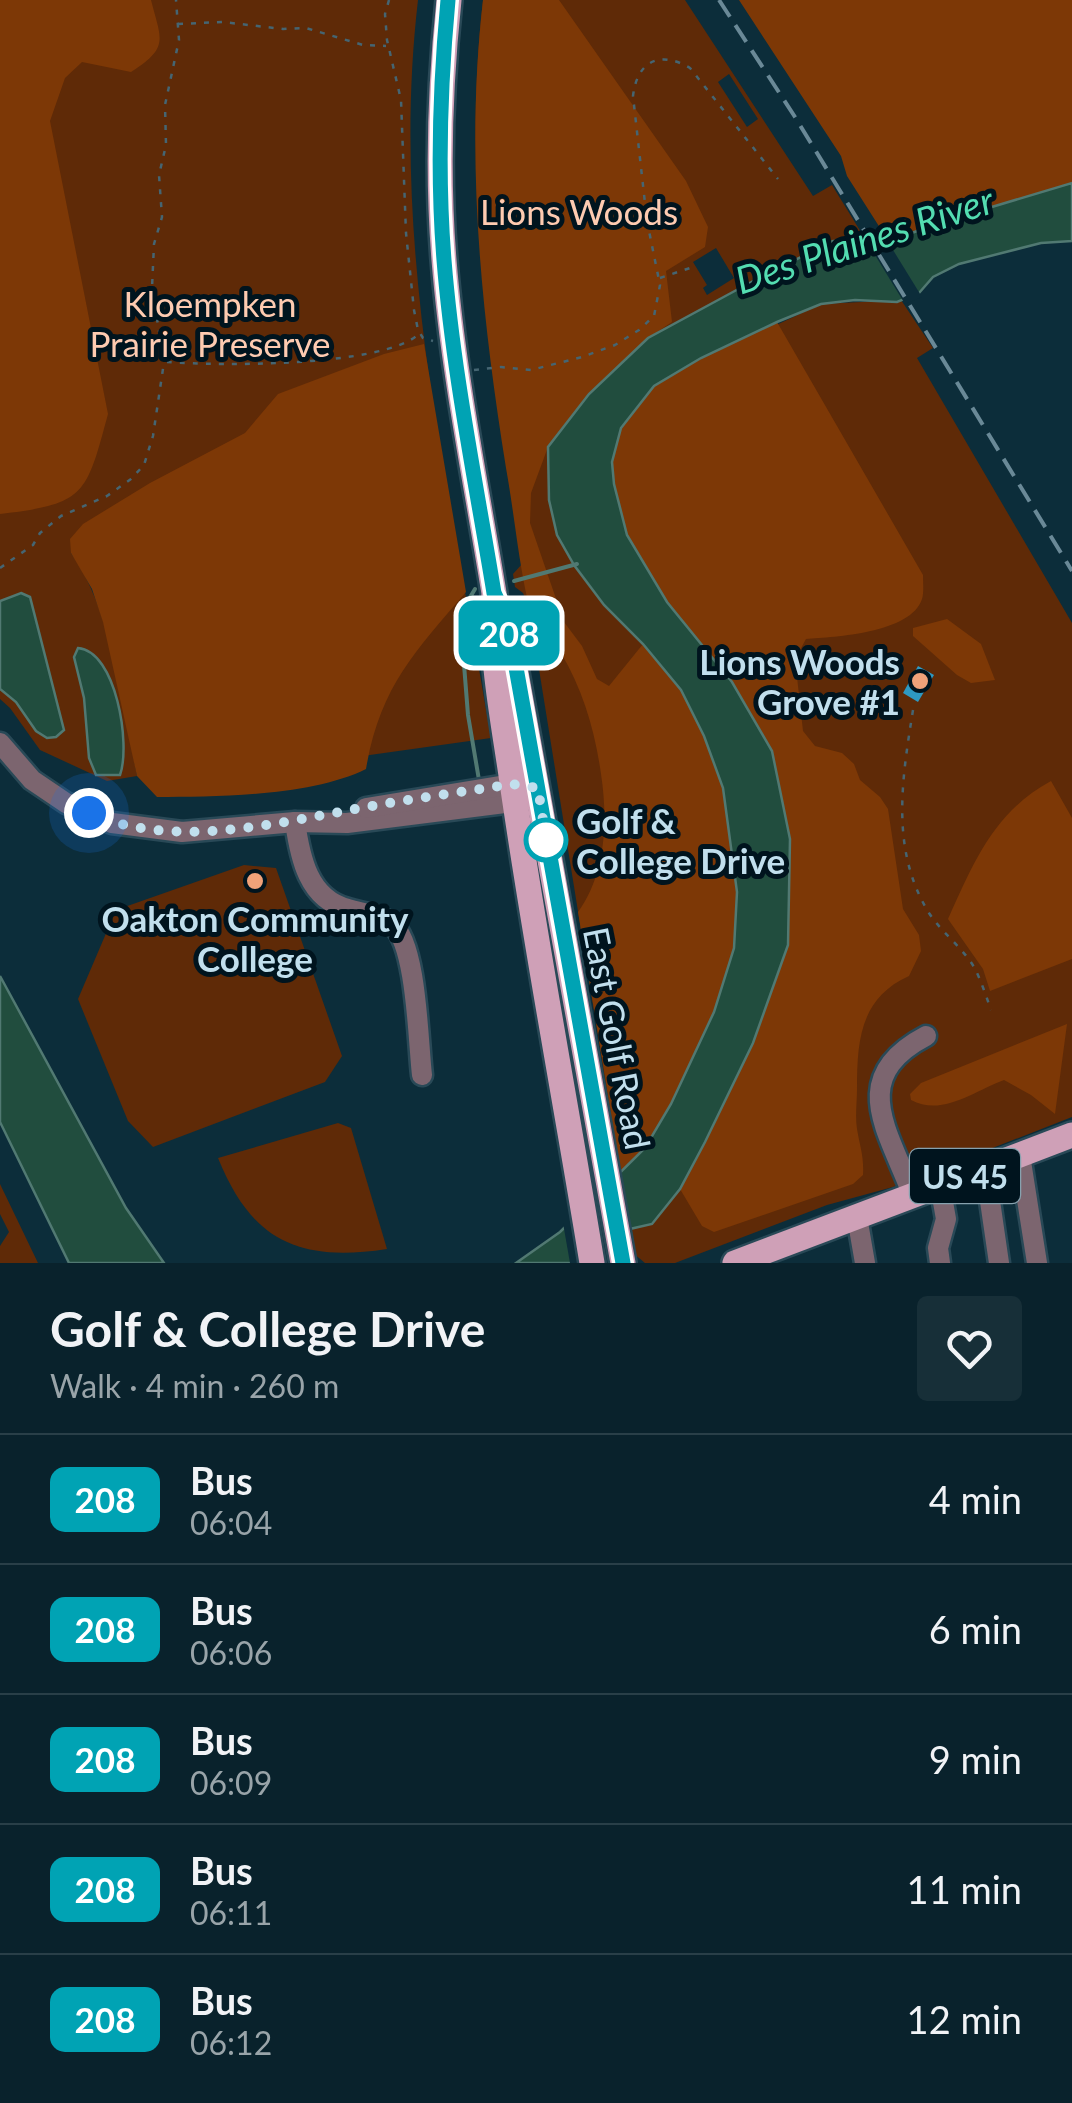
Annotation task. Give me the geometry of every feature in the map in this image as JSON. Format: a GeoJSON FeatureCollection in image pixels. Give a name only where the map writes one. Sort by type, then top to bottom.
{"type":"FeatureCollection","features":[{"type":"Feature","properties":{"kind":"main road","name":"East Golf Road"},"geometry":{"type":"LineString","coordinates":[[448,0],[440,170],[444,260],[494,593],[492,628],[522,791],[592,1263]]}},
{"type":"Feature","properties":{"kind":"main road","name":"East Golf Road"},"geometry":{"type":"LineString","coordinates":[[522,791],[598,1116],[621,1252]]}},
{"type":"Feature","properties":{"kind":"main road","name":"US 45"},"geometry":{"type":"LineString","coordinates":[[748,1260],[1072,1135]]}},
{"type":"Feature","properties":{"kind":"street"},"geometry":{"type":"LineString","coordinates":[[0,743],[32,780],[66,802],[112,823],[182,832],[295,822],[522,791]]}},
{"type":"Feature","properties":{"kind":"street"},"geometry":{"type":"LineString","coordinates":[[295,822],[301,860],[312,883],[328,901],[392,924],[406,944],[422,1075]]}},
{"type":"Feature","properties":{"kind":"street"},"geometry":{"type":"LineString","coordinates":[[913,1196],[880,1108],[878,1091],[884,1070],[898,1052],[926,1036]]}},
{"type":"Feature","properties":{"kind":"street"},"geometry":{"type":"LineString","coordinates":[[1020,1155],[1037,1263]]}},
{"type":"Feature","properties":{"kind":"street"},"geometry":{"type":"LineString","coordinates":[[980,1170],[990,1201],[998,1263]]}},
{"type":"Feature","properties":{"kind":"street"},"geometry":{"type":"LineString","coordinates":[[940,1185],[946,1219],[938,1248],[940,1263]]}},
{"type":"Feature","properties":{"kind":"street"},"geometry":{"type":"LineString","coordinates":[[857,1217],[865,1263]]}},
{"type":"Feature","properties":{"kind":"path"},"geometry":{"type":"LineString","coordinates":[[0,568],[33,544],[60,516],[106,496],[144,465],[153,436],[164,362],[152,288],[154,244],[162,217],[159,175],[166,145],[166,105],[179,40],[176,0]]}},
{"type":"Feature","properties":{"kind":"path"},"geometry":{"type":"LineString","coordinates":[[389,0],[385,14],[388,46],[402,100],[406,234],[420,333],[456,359],[531,370],[614,345],[640,330],[654,316],[660,285],[647,220],[633,96],[635,80],[643,67],[668,59],[690,68],[778,179]]}},
{"type":"Feature","properties":{"kind":"path"},"geometry":{"type":"LineString","coordinates":[[178,24],[223,22],[283,30],[306,28],[363,45],[388,46]]}},
{"type":"Feature","properties":{"kind":"path"},"geometry":{"type":"LineString","coordinates":[[658,278],[696,266]]}},
{"type":"Feature","properties":{"kind":"path"},"geometry":{"type":"LineString","coordinates":[[164,362],[285,362],[381,352],[410,342],[420,333]]}},
{"type":"Feature","properties":{"kind":"path"},"geometry":{"type":"LineString","coordinates":[[913,710],[900,804],[907,864],[930,916],[973,965],[991,1010]]}},
{"type":"Feature","properties":{"kind":"green space","name":"Kloempken Prairie Preserve"},"geometry":{"type":"Polygon","coordinates":[[[0,0],[418,0],[411,93],[411,186],[418,279],[442,463],[491,738],[156,785],[115,514],[71,553],[85,576],[106,630],[137,776],[107,781],[40,750],[0,699],[0,0]]]}},
{"type":"Feature","properties":{"kind":"green space"},"geometry":{"type":"Polygon","coordinates":[[[0,0],[151,0],[159,42],[152,56],[131,72],[82,62],[65,78],[50,121],[108,414],[94,462],[78,491],[50,506],[0,514],[0,0]]]}},
{"type":"Feature","properties":{"kind":"green space"},"geometry":{"type":"Polygon","coordinates":[[[483,0],[685,0],[813,196],[832,185],[867,242],[833,241],[677,372],[821,304],[901,300],[933,348],[917,358],[1072,623],[1072,1117],[893,1187],[827,1205],[675,1263],[645,1263],[633,1253],[529,607],[523,593],[515,587],[513,574],[522,564],[483,283],[478,213],[477,71],[483,0]],[[729,74],[718,82],[747,127],[758,119],[729,74]],[[716,248],[693,262],[707,285],[703,288],[707,295],[734,278],[716,248]]]}},
{"type":"Feature","properties":{"kind":"green space","name":"Lions Woods"},"geometry":{"type":"Polygon","coordinates":[[[483,0],[559,0],[686,181],[708,227],[705,247],[666,271],[672,322],[648,338],[589,394],[548,447],[531,493],[530,523],[564,622],[582,646],[597,679],[609,686],[643,644],[682,691],[720,781],[735,853],[737,921],[716,1010],[675,1099],[621,1175],[578,912],[594,881],[603,846],[603,792],[598,758],[576,681],[528,602],[489,351],[476,176],[475,117],[483,0]]]}},
{"type":"Feature","properties":{"kind":"green space"},"geometry":{"type":"Polygon","coordinates":[[[739,0],[1072,0],[1072,183],[935,224],[889,242],[847,176],[841,156],[739,0]]]}},
{"type":"Feature","properties":{"kind":"green space"},"geometry":{"type":"Polygon","coordinates":[[[777,322],[923,575],[922,599],[903,619],[871,631],[806,639],[795,659],[803,731],[815,746],[842,753],[854,764],[860,780],[888,809],[903,909],[919,935],[921,951],[909,976],[880,996],[871,1009],[861,1038],[856,1119],[863,1175],[853,1184],[714,1232],[702,1226],[680,1189],[753,1043],[788,946],[790,839],[732,682],[667,602],[627,535],[612,462],[621,428],[653,386],[777,322]]]}},
{"type":"Feature","properties":{"kind":"green space"},"geometry":{"type":"Polygon","coordinates":[[[424,344],[466,592],[415,653],[390,693],[372,740],[366,769],[292,790],[157,797],[137,776],[103,622],[92,589],[71,553],[70,539],[83,524],[150,483],[245,433],[278,394],[384,354],[424,344]]]}},
{"type":"Feature","properties":{"kind":"green space"},"geometry":{"type":"Polygon","coordinates":[[[947,619],[981,644],[995,680],[971,683],[913,636],[913,628],[947,619]]]}},
{"type":"Feature","properties":{"kind":"green space"},"geometry":{"type":"Polygon","coordinates":[[[1051,781],[1072,818],[1072,959],[990,991],[983,969],[948,919],[977,858],[1000,823],[1031,793],[1051,781]]]}},
{"type":"Feature","properties":{"kind":"green space"},"geometry":{"type":"Polygon","coordinates":[[[244,865],[276,868],[342,1056],[325,1082],[153,1147],[128,1121],[78,999],[116,910],[244,865]]]}},
{"type":"Feature","properties":{"kind":"green space"},"geometry":{"type":"Polygon","coordinates":[[[1067,1024],[1055,1114],[1004,1080],[946,1104],[934,1106],[911,1100],[910,1094],[921,1083],[1067,1024]]]}},
{"type":"Feature","properties":{"kind":"green space"},"geometry":{"type":"Polygon","coordinates":[[[338,1123],[351,1128],[387,1249],[327,1252],[281,1239],[246,1208],[218,1158],[338,1123]]]}},
{"type":"Feature","properties":{"kind":"green space"},"geometry":{"type":"Polygon","coordinates":[[[0,1184],[38,1263],[0,1263],[0,1246],[9,1232],[0,1214],[0,1184]]]}},
{"type":"Feature","properties":{"kind":"shaded area"},"geometry":{"type":"Polygon","coordinates":[[[1072,183],[1072,241],[1041,243],[959,264],[933,277],[919,293],[897,302],[855,300],[821,304],[777,322],[701,358],[654,386],[621,428],[612,462],[627,535],[667,602],[732,682],[772,751],[790,839],[788,945],[753,1043],[705,1142],[680,1189],[652,1224],[630,1229],[586,1263],[516,1263],[560,1232],[645,1148],[671,1104],[714,1012],[734,948],[737,892],[723,788],[704,736],[681,690],[604,605],[557,535],[549,500],[548,447],[589,394],[648,338],[755,280],[833,241],[889,242],[935,224],[1072,183]]]}},
{"type":"Feature","properties":{"kind":"shaded area"},"geometry":{"type":"Polygon","coordinates":[[[21,593],[30,597],[64,730],[56,737],[47,738],[36,731],[16,702],[0,689],[0,601],[21,593]]]}},
{"type":"Feature","properties":{"kind":"shaded area"},"geometry":{"type":"Polygon","coordinates":[[[78,648],[91,653],[111,681],[122,722],[120,775],[96,775],[89,758],[84,698],[74,657],[78,648]]]}},
{"type":"Feature","properties":{"kind":"shaded area"},"geometry":{"type":"Polygon","coordinates":[[[0,976],[126,1208],[164,1263],[69,1263],[0,1122],[0,976]]]}},
{"type":"Feature","properties":{"kind":"pier"},"geometry":{"type":"Polygon","coordinates":[[[864,237],[885,237],[922,297],[905,304],[864,237]]]}},
{"type":"Feature","properties":{"kind":"pier"},"geometry":{"type":"Polygon","coordinates":[[[620,1169],[630,1232],[592,1263],[570,1263],[563,1223],[620,1169]]]}},
{"type":"Feature","properties":{"kind":"building","name":"Lions Woods Grove #1"},"geometry":{"type":"Polygon","coordinates":[[[918,666],[934,675],[918,702],[903,693],[918,666]]]}},
{"type":"Feature","properties":{"kind":"waterway"},"geometry":{"type":"LineString","coordinates":[[514,581],[577,564]]}},
{"type":"Feature","properties":{"kind":"waterway"},"geometry":{"type":"LineString","coordinates":[[475,589],[460,614],[468,715],[479,780]]}},
{"type":"Feature","properties":{"kind":"railway"},"geometry":{"type":"LineString","coordinates":[[719,0],[795,117],[1072,571]]}},
{"type":"Feature","properties":{"kind":"bus line","name":"208"},"geometry":{"type":"LineString","coordinates":[[448,0],[440,170],[444,260],[458,372],[494,593],[508,623],[623,1263]]}},
{"type":"Feature","properties":{"kind":"place","name":"Lions Woods Grove #1"},"geometry":{"type":"Point","coordinates":[920,681]}},
{"type":"Feature","properties":{"kind":"place","name":"Golf & College Drive"},"geometry":{"type":"Point","coordinates":[546,840]}},
{"type":"Feature","properties":{"kind":"place","name":"Oakton Community College"},"geometry":{"type":"Point","coordinates":[255,881]}},
{"type":"Feature","properties":{"kind":"route"},"geometry":{"type":"LineString","coordinates":[[89,813],[112,823],[182,832],[295,822],[512,784],[538,788],[546,840]]}},
{"type":"Feature","properties":{"kind":"water label","name":"Des Plaines River"},"geometry":{"type":"Point","coordinates":[864,239]}}]}
